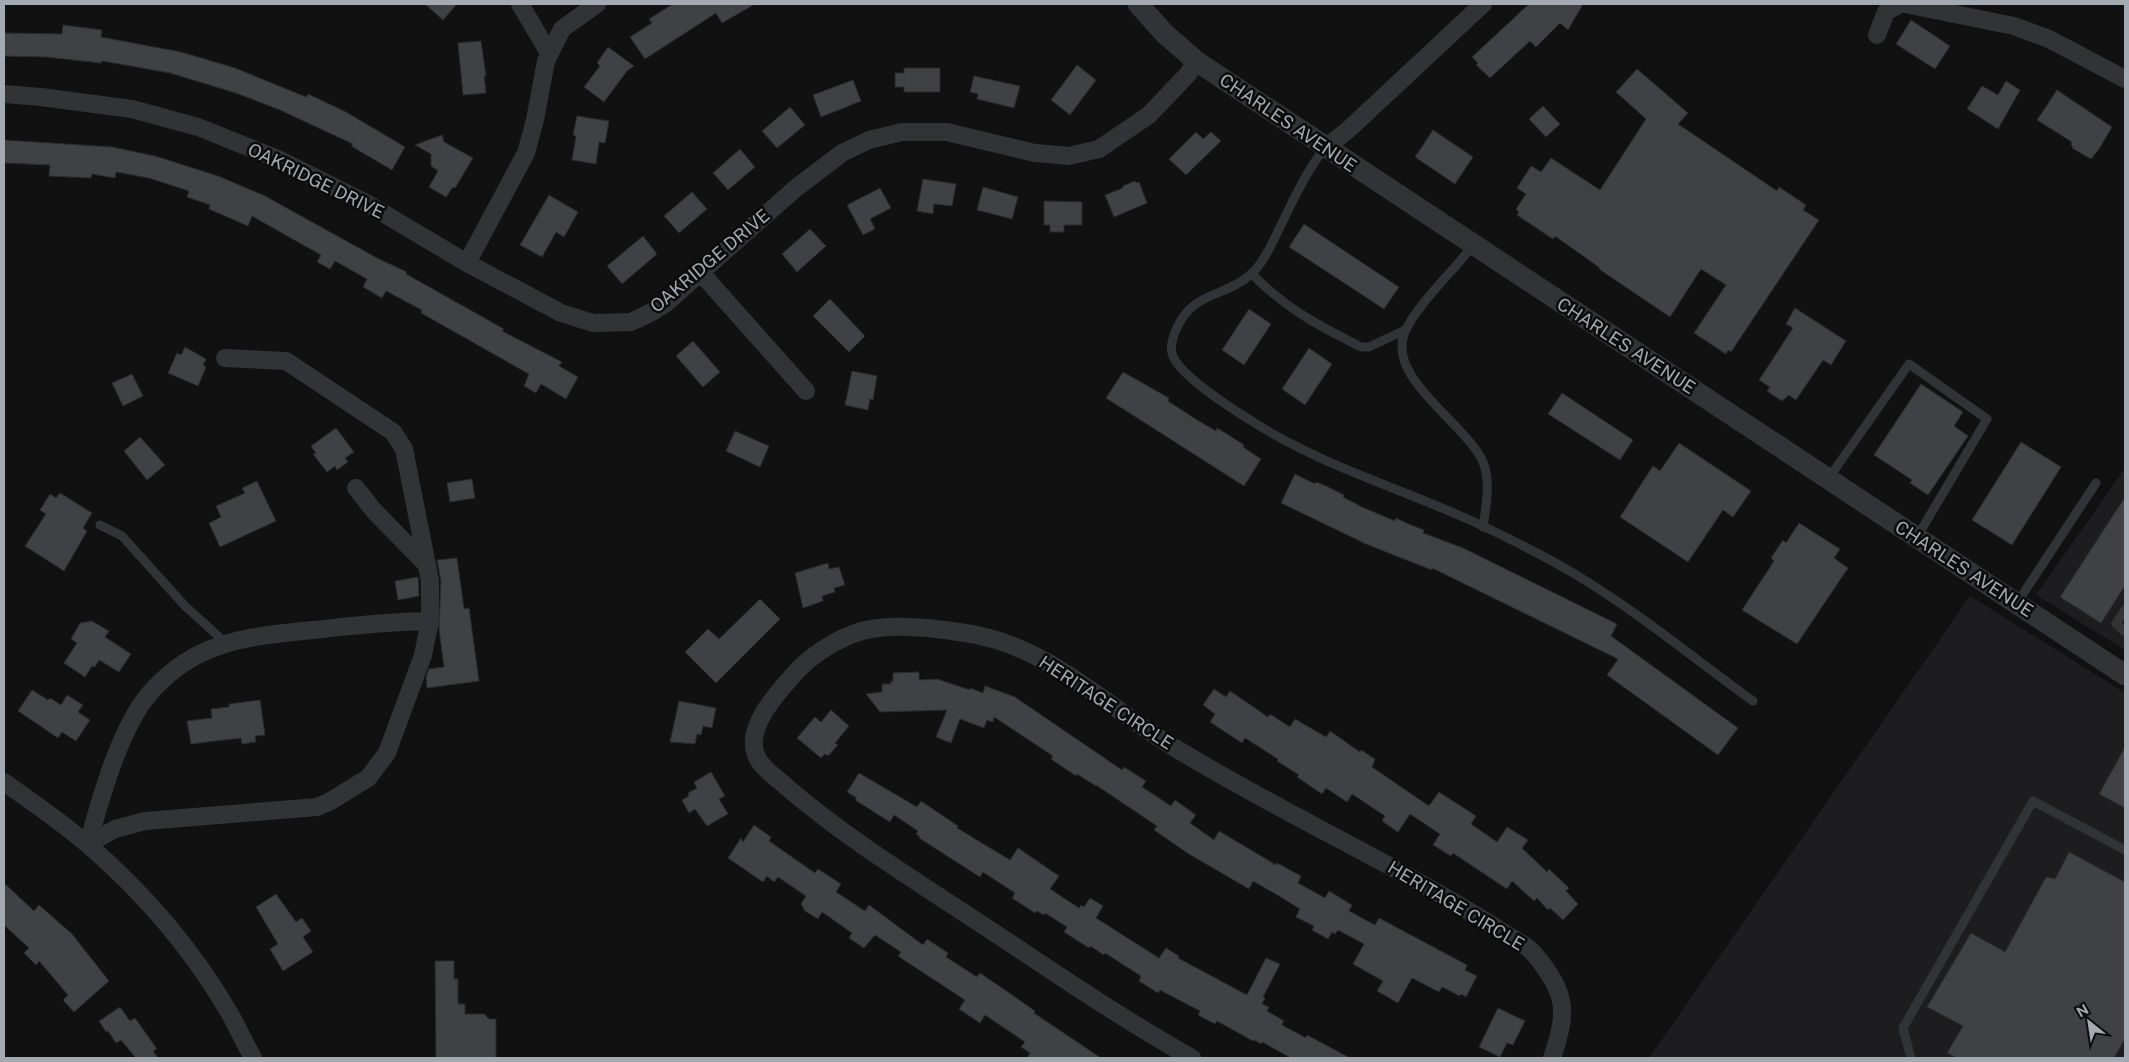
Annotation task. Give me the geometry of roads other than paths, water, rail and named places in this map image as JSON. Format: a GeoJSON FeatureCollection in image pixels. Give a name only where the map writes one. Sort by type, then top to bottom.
{"type":"FeatureCollection","features":[{"type":"Feature","properties":{"kind":"street"},"geometry":{"type":"LineString","coordinates":[[520,4],[549,53]]}},
{"type":"Feature","properties":{"kind":"street"},"geometry":{"type":"LineString","coordinates":[[467,264],[526,153],[536,120],[549,53],[562,28],[597,4]]}},
{"type":"Feature","properties":{"kind":"street","name":"CHARLES AVENUE"},"geometry":{"type":"LineString","coordinates":[[1138,4],[1165,34],[1196,62],[2125,675]]}},
{"type":"Feature","properties":{"kind":"street"},"geometry":{"type":"LineString","coordinates":[[1325,148],[1348,130],[1483,4]]}},
{"type":"Feature","properties":{"kind":"street"},"geometry":{"type":"LineString","coordinates":[[1877,35],[1886,12],[1900,4]]}},
{"type":"Feature","properties":{"kind":"street"},"geometry":{"type":"LineString","coordinates":[[1905,4],[2014,26],[2049,39],[2125,80]]}},
{"type":"Feature","properties":{"kind":"street","name":"OAKRIDGE DRIVE"},"geometry":{"type":"LineString","coordinates":[[4,94],[132,109],[198,127],[278,158],[366,203],[467,264],[561,313],[593,323],[631,322],[650,314],[666,303],[796,188],[842,153],[869,140],[902,132],[947,132],[1035,153],[1069,156],[1100,149],[1149,115],[1188,74],[1196,62]]}},
{"type":"Feature","properties":{"kind":"street"},"geometry":{"type":"LineString","coordinates":[[701,273],[806,391]]}},
{"type":"Feature","properties":{"kind":"street"},"geometry":{"type":"LineString","coordinates":[[88,844],[115,829],[145,821],[316,807],[329,802],[368,778],[387,753],[423,654],[430,621],[428,565],[404,449],[393,432],[286,361],[225,358]]}},
{"type":"Feature","properties":{"kind":"street"},"geometry":{"type":"LineString","coordinates":[[356,488],[375,512],[428,565]]}},
{"type":"Feature","properties":{"kind":"street"},"geometry":{"type":"LineString","coordinates":[[88,844],[101,798],[130,722],[149,694],[182,665],[206,651],[250,637],[393,621],[430,621]]}},
{"type":"Feature","properties":{"kind":"street","name":"HERITAGE CIRCLE"},"geometry":{"type":"LineString","coordinates":[[1192,1058],[1145,1032],[875,854],[815,811],[761,764],[754,750],[761,718],[772,699],[801,666],[819,651],[862,631],[887,628],[920,628],[968,633],[1011,644],[1053,664],[1168,744],[1248,791],[1359,849],[1480,917],[1534,952],[1556,985],[1563,1008],[1562,1029],[1552,1058]]}},
{"type":"Feature","properties":{"kind":"street"},"geometry":{"type":"LineString","coordinates":[[4,782],[88,844],[145,900],[191,956],[230,1014],[253,1058]]}},
{"type":"Feature","properties":{"kind":"lane"},"geometry":{"type":"LineString","coordinates":[[1325,148],[1309,168],[1268,252],[1252,274],[1244,280],[1204,298],[1180,319],[1172,338],[1172,353],[1183,372],[1243,416],[1291,445],[1484,527],[1576,574],[1608,595],[1753,701]]}},
{"type":"Feature","properties":{"kind":"lane"},"geometry":{"type":"LineString","coordinates":[[1473,245],[1418,310],[1405,330],[1401,344],[1403,357],[1416,383],[1429,400],[1471,441],[1482,461],[1486,471],[1484,527]]}},
{"type":"Feature","properties":{"kind":"lane"},"geometry":{"type":"LineString","coordinates":[[1252,274],[1273,295],[1309,320],[1361,348],[1368,347],[1405,330]]}},
{"type":"Feature","properties":{"kind":"lane"},"geometry":{"type":"LineString","coordinates":[[1828,479],[1909,364],[1987,419],[1917,538]]}},
{"type":"Feature","properties":{"kind":"lane"},"geometry":{"type":"LineString","coordinates":[[2017,604],[2096,483]]}},
{"type":"Feature","properties":{"kind":"lane"},"geometry":{"type":"LineString","coordinates":[[100,525],[122,536],[185,606],[228,644]]}},
{"type":"Feature","properties":{"kind":"lane"},"geometry":{"type":"LineString","coordinates":[[2125,610],[2116,624],[2125,632]]}},
{"type":"Feature","properties":{"kind":"lane"},"geometry":{"type":"LineString","coordinates":[[1911,1058],[1903,1028],[2033,801],[2125,850]]}}]}
